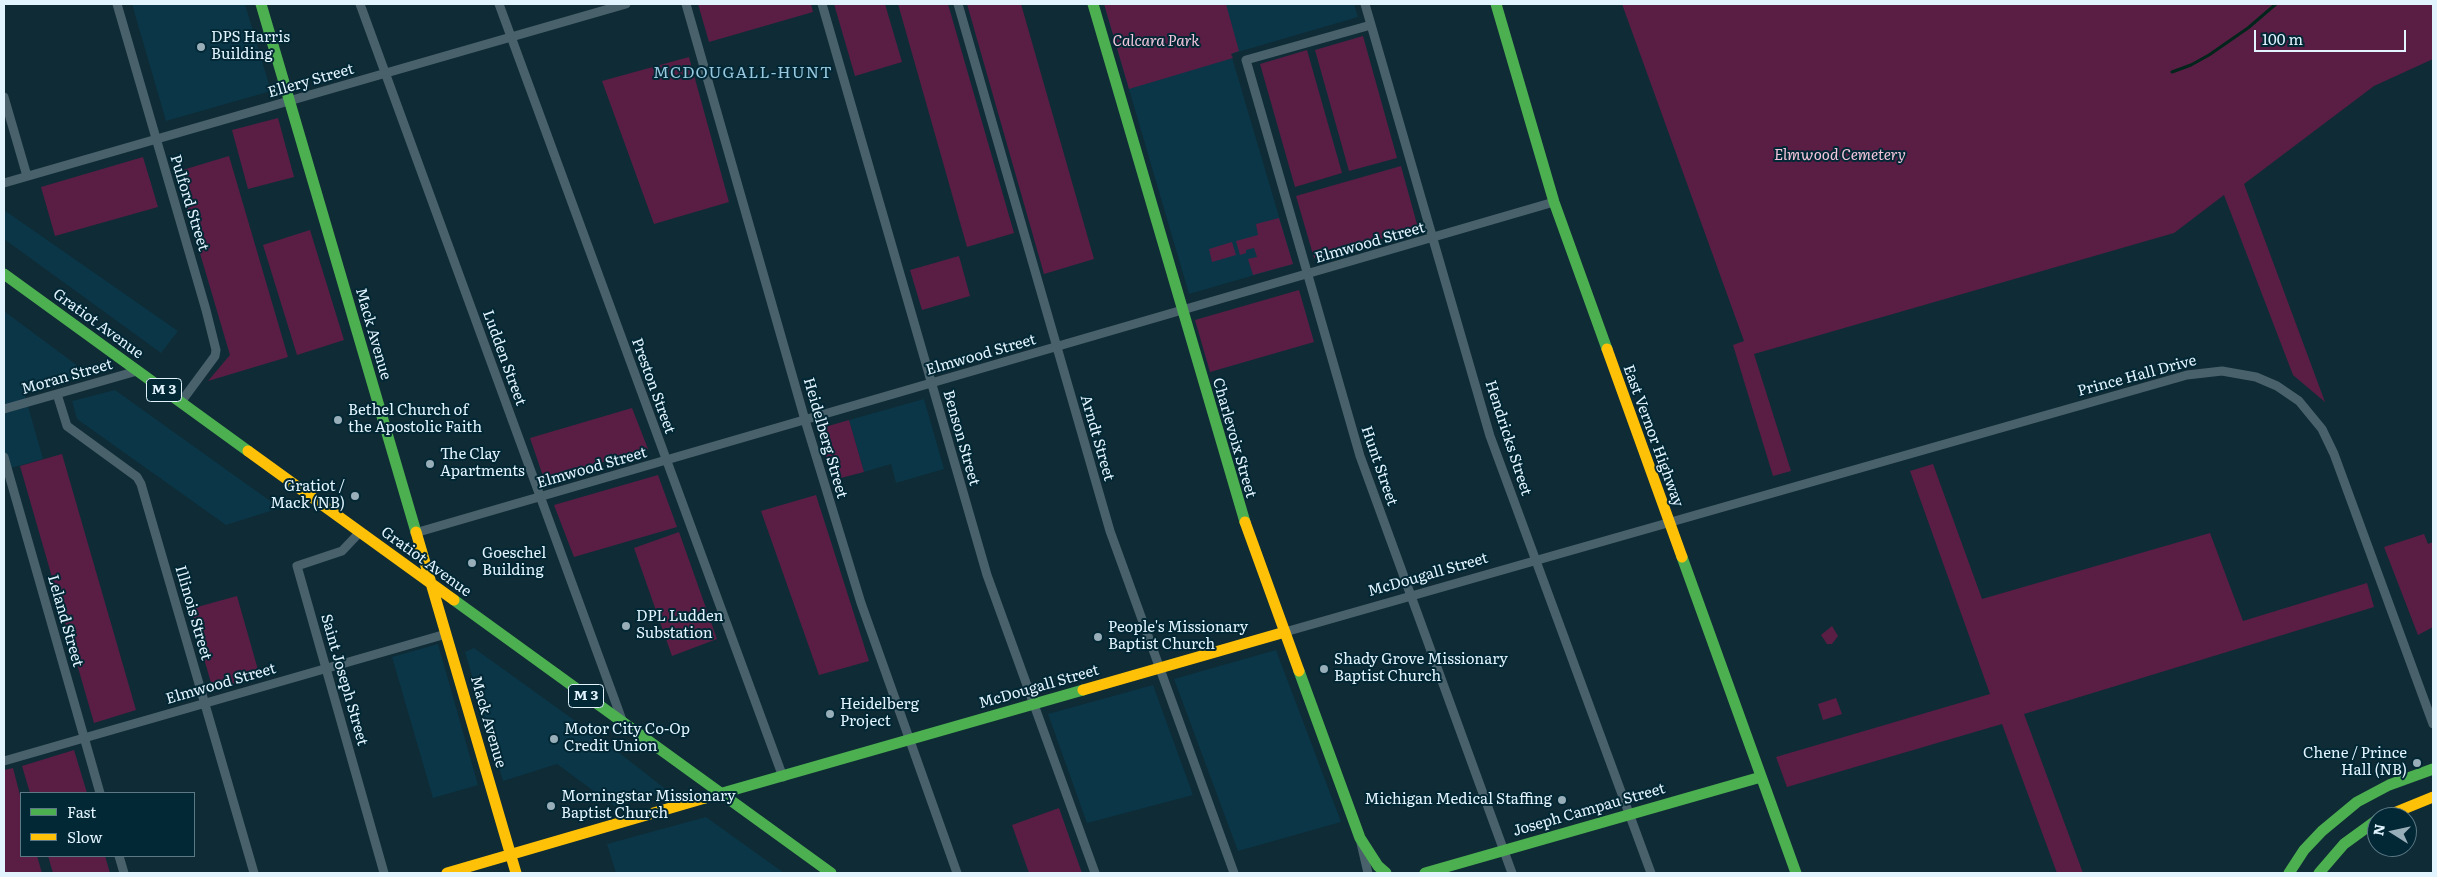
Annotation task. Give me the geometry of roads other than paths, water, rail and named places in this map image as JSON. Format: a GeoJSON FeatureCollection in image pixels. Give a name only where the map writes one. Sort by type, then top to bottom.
{"type":"FeatureCollection","features":[{"type":"Feature","properties":{"kind":"street","name":"Pulford Street"},"geometry":{"type":"LineString","coordinates":[[117,4],[206,310],[215,356],[181,402]]}},
{"type":"Feature","properties":{"kind":"street","name":"Mack Avenue"},"geometry":{"type":"LineString","coordinates":[[261,4],[414,533],[432,584],[516,873]]}},
{"type":"Feature","properties":{"kind":"street","name":"Ludden Street"},"geometry":{"type":"LineString","coordinates":[[360,4],[623,723]]}},
{"type":"Feature","properties":{"kind":"street","name":"Preston Street"},"geometry":{"type":"LineString","coordinates":[[499,4],[783,777]]}},
{"type":"Feature","properties":{"kind":"street","name":"Ellery Street"},"geometry":{"type":"LineString","coordinates":[[4,183],[511,37],[602,7],[626,4]]}},
{"type":"Feature","properties":{"kind":"street","name":"Heidelberg Street"},"geometry":{"type":"LineString","coordinates":[[686,4],[805,420],[861,603],[908,741],[957,873]]}},
{"type":"Feature","properties":{"kind":"street","name":"Benson Street"},"geometry":{"type":"LineString","coordinates":[[822,4],[987,575],[1095,873]]}},
{"type":"Feature","properties":{"kind":"street","name":"Arndt Street"},"geometry":{"type":"LineString","coordinates":[[958,4],[1110,531],[1234,873]]}},
{"type":"Feature","properties":{"kind":"street","name":"Charlevoix Street"},"geometry":{"type":"LineString","coordinates":[[1093,4],[1240,509],[1360,838],[1368,873]]}},
{"type":"Feature","properties":{"kind":"street","name":"Hendricks Street"},"geometry":{"type":"LineString","coordinates":[[1365,4],[1490,436],[1651,873]]}},
{"type":"Feature","properties":{"kind":"street","name":"East Vernor Highway"},"geometry":{"type":"LineString","coordinates":[[1496,4],[1554,202],[1796,873]]}},
{"type":"Feature","properties":{"kind":"street","name":"Hunt Street"},"geometry":{"type":"LineString","coordinates":[[1371,25],[1246,60],[1360,456],[1512,873]]}},
{"type":"Feature","properties":{"kind":"street"},"geometry":{"type":"LineString","coordinates":[[4,97],[27,176]]}},
{"type":"Feature","properties":{"kind":"street","name":"Elmwood Street"},"geometry":{"type":"LineString","coordinates":[[414,533],[1182,312],[1554,202]]}},
{"type":"Feature","properties":{"kind":"street","name":"Gratiot Avenue"},"geometry":{"type":"LineString","coordinates":[[4,274],[831,873]]}},
{"type":"Feature","properties":{"kind":"street","name":"Moran Street"},"geometry":{"type":"LineString","coordinates":[[4,409],[137,371]]}},
{"type":"Feature","properties":{"kind":"street","name":"Prince Hall Drive"},"geometry":{"type":"LineString","coordinates":[[1668,522],[2187,375],[2222,371],[2256,376],[2277,386],[2299,401],[2316,419],[2328,439],[2433,724]]}},
{"type":"Feature","properties":{"kind":"street","name":"Illinois Street"},"geometry":{"type":"LineString","coordinates":[[57,394],[67,426],[139,480],[254,873]]}},
{"type":"Feature","properties":{"kind":"street","name":"Leland Street"},"geometry":{"type":"LineString","coordinates":[[4,457],[100,792]]}},
{"type":"Feature","properties":{"kind":"street","name":"McDougall Street"},"geometry":{"type":"LineString","coordinates":[[447,873],[1668,522]]}},
{"type":"Feature","properties":{"kind":"street","name":"Saint Joseph Street"},"geometry":{"type":"LineString","coordinates":[[360,532],[342,551],[296,566],[384,873]]}},
{"type":"Feature","properties":{"kind":"street","name":"Elmwood Street"},"geometry":{"type":"LineString","coordinates":[[4,761],[446,634]]}},
{"type":"Feature","properties":{"kind":"street"},"geometry":{"type":"LineString","coordinates":[[2289,873],[2304,850],[2322,831],[2357,802],[2389,785],[2433,769]]}},
{"type":"Feature","properties":{"kind":"street","name":"Joseph Campau Street"},"geometry":{"type":"LineString","coordinates":[[1425,873],[1761,776]]}},
{"type":"Feature","properties":{"kind":"street"},"geometry":{"type":"LineString","coordinates":[[2408,807],[2433,797]]}},
{"type":"Feature","properties":{"kind":"street"},"geometry":{"type":"LineString","coordinates":[[2320,873],[2344,844],[2367,827]]}},
{"type":"Feature","properties":{"kind":"street"},"geometry":{"type":"LineString","coordinates":[[1360,838],[1378,866],[1386,873]]}},
{"type":"Feature","properties":{"kind":"street"},"geometry":{"type":"LineString","coordinates":[[119,857],[124,873]]}},
{"type":"Feature","properties":{"kind":"waterway"},"geometry":{"type":"LineString","coordinates":[[2172,72],[2191,65],[2209,55],[2248,28],[2276,4]]}},
{"type":"Feature","properties":{"kind":"place","name":"DPS Harris Building"},"geometry":{"type":"Point","coordinates":[201,47]}},
{"type":"Feature","properties":{"kind":"place","name":"Bethel Church of the Apostolic Faith"},"geometry":{"type":"Point","coordinates":[338,420]}},
{"type":"Feature","properties":{"kind":"place","name":"The Clay Apartments"},"geometry":{"type":"Point","coordinates":[430,464]}},
{"type":"Feature","properties":{"kind":"place","name":"Gratiot / Mack (NB)"},"geometry":{"type":"Point","coordinates":[355,496]}},
{"type":"Feature","properties":{"kind":"place","name":"Goeschel Building"},"geometry":{"type":"Point","coordinates":[472,563]}},
{"type":"Feature","properties":{"kind":"place","name":"DPL Ludden Substation"},"geometry":{"type":"Point","coordinates":[626,626]}},
{"type":"Feature","properties":{"kind":"place","name":"People's Missionary Baptist Church"},"geometry":{"type":"Point","coordinates":[1098,637]}},
{"type":"Feature","properties":{"kind":"place","name":"Shady Grove Missionary Baptist Church"},"geometry":{"type":"Point","coordinates":[1324,669]}},
{"type":"Feature","properties":{"kind":"place","name":"Heidelberg Project"},"geometry":{"type":"Point","coordinates":[830,714]}},
{"type":"Feature","properties":{"kind":"place","name":"Motor City Co-Op Credit Union"},"geometry":{"type":"Point","coordinates":[554,739]}},
{"type":"Feature","properties":{"kind":"place","name":"Chene / Prince Hall (NB)"},"geometry":{"type":"Point","coordinates":[2417,763]}},
{"type":"Feature","properties":{"kind":"place","name":"Michigan Medical Staffing"},"geometry":{"type":"Point","coordinates":[1562,800]}},
{"type":"Feature","properties":{"kind":"place","name":"Morningstar Missionary Baptist Church"},"geometry":{"type":"Point","coordinates":[551,806]}},
{"type":"Feature","properties":{"kind":"district","name":"MCDOUGALL-HUNT"},"geometry":{"type":"Point","coordinates":[743,73]}},
{"type":"Feature","properties":{"kind":"park label","name":"Calcara Park"},"geometry":{"type":"Point","coordinates":[1156,42]}},
{"type":"Feature","properties":{"kind":"park label","name":"Elmwood Cemetery"},"geometry":{"type":"Point","coordinates":[1840,156]}}]}
